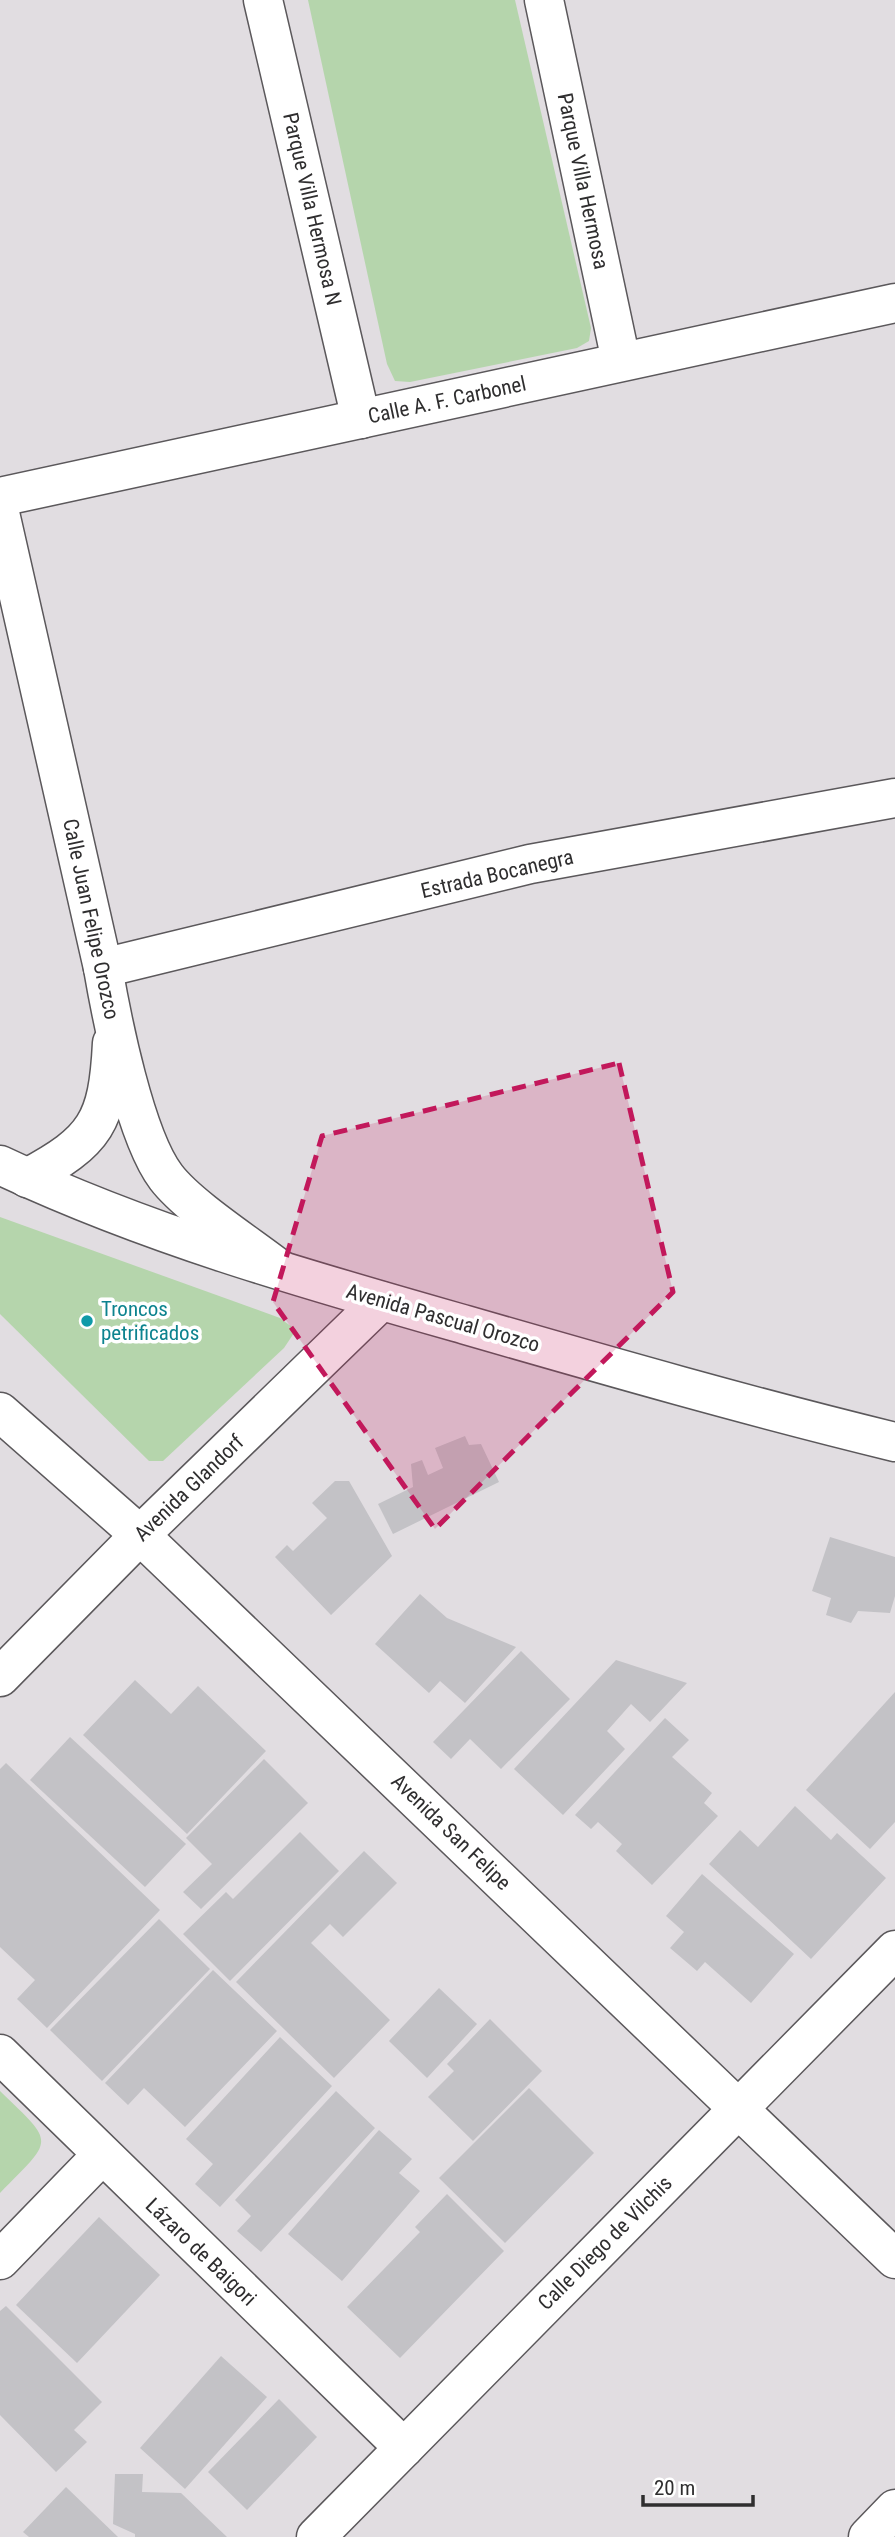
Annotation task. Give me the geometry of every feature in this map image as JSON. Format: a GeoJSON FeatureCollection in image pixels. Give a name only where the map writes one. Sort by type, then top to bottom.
{"type":"FeatureCollection","features":[{"type":"Feature","properties":{"kind":"street","name":"Parque Villa Hermosa N"},"geometry":{"type":"LineString","coordinates":[[263,0],[361,419]]}},
{"type":"Feature","properties":{"kind":"street","name":"Parque Villa Hermosa"},"geometry":{"type":"LineString","coordinates":[[544,0],[621,361]]}},
{"type":"Feature","properties":{"kind":"street","name":"Calle A. F. Carbonel"},"geometry":{"type":"LineString","coordinates":[[0,497],[895,303]]}},
{"type":"Feature","properties":{"kind":"street","name":"Calle Juan Felipe Orozco"},"geometry":{"type":"LineString","coordinates":[[0,513],[103,968],[113,1024],[149,1147],[167,1178],[279,1269]]}},
{"type":"Feature","properties":{"kind":"street","name":"Estrada Bocanegra"},"geometry":{"type":"LineString","coordinates":[[103,968],[530,864],[895,798]]}},
{"type":"Feature","properties":{"kind":"street"},"geometry":{"type":"LineString","coordinates":[[13,1171],[67,1156],[97,1124],[111,1070],[113,1024]]}},
{"type":"Feature","properties":{"kind":"street","name":"Avenida Pascual Orozco"},"geometry":{"type":"LineString","coordinates":[[13,1171],[156,1230],[381,1301],[818,1424],[895,1442]]}},
{"type":"Feature","properties":{"kind":"street","name":"Avenida Glandorf"},"geometry":{"type":"LineString","coordinates":[[0,1677],[140,1535],[381,1301]]}},
{"type":"Feature","properties":{"kind":"street","name":"Avenida San Felipe"},"geometry":{"type":"LineString","coordinates":[[0,1412],[140,1535],[740,2107],[895,2259]]}},
{"type":"Feature","properties":{"kind":"street","name":"Calle Diego de Vilchis"},"geometry":{"type":"LineString","coordinates":[[316,2537],[895,1950]]}},
{"type":"Feature","properties":{"kind":"street","name":"Lázaro de Baigori"},"geometry":{"type":"LineString","coordinates":[[0,2054],[101,2156],[404,2448]]}},
{"type":"Feature","properties":{"kind":"street"},"geometry":{"type":"LineString","coordinates":[[0,2260],[101,2156]]}},
{"type":"Feature","properties":{"kind":"street"},"geometry":{"type":"LineString","coordinates":[[868,2537],[895,2510]]}},
{"type":"Feature","properties":{"kind":"highlighted area"},"geometry":{"type":"Polygon","coordinates":[[[619,1063],[673,1292],[435,1529],[273,1302],[322,1136],[619,1063]]]}},
{"type":"Feature","properties":{"kind":"green space"},"geometry":{"type":"Polygon","coordinates":[[[308,0],[515,0],[591,328],[589,341],[577,348],[410,382],[395,381],[387,364],[308,0]]]}},
{"type":"Feature","properties":{"kind":"green space"},"geometry":{"type":"Polygon","coordinates":[[[0,1217],[280,1318],[296,1330],[284,1348],[163,1461],[149,1461],[0,1314],[0,1217]]]}},
{"type":"Feature","properties":{"kind":"green space"},"geometry":{"type":"Polygon","coordinates":[[[0,2091],[31,2122],[39,2133],[41,2142],[31,2161],[0,2193],[0,2091]]]}},
{"type":"Feature","properties":{"kind":"building"},"geometry":{"type":"Polygon","coordinates":[[[465,1436],[469,1445],[481,1444],[499,1482],[393,1534],[378,1504],[413,1487],[411,1464],[422,1460],[428,1475],[443,1468],[435,1448],[465,1436]]]}},
{"type":"Feature","properties":{"kind":"building"},"geometry":{"type":"Polygon","coordinates":[[[335,1481],[349,1481],[392,1556],[331,1615],[275,1557],[287,1545],[293,1551],[327,1518],[312,1503],[335,1481]]]}},
{"type":"Feature","properties":{"kind":"building"},"geometry":{"type":"Polygon","coordinates":[[[830,1537],[895,1557],[895,1596],[890,1613],[858,1611],[851,1623],[826,1615],[831,1598],[812,1591],[830,1537]]]}},
{"type":"Feature","properties":{"kind":"building"},"geometry":{"type":"Polygon","coordinates":[[[420,1594],[447,1618],[516,1647],[465,1703],[440,1681],[429,1693],[375,1644],[420,1594]]]}},
{"type":"Feature","properties":{"kind":"building"},"geometry":{"type":"Polygon","coordinates":[[[521,1651],[570,1699],[501,1769],[470,1739],[451,1759],[433,1742],[521,1651]]]}},
{"type":"Feature","properties":{"kind":"building"},"geometry":{"type":"Polygon","coordinates":[[[616,1660],[687,1683],[650,1722],[631,1704],[607,1731],[625,1749],[563,1815],[514,1769],[616,1660]]]}},
{"type":"Feature","properties":{"kind":"building"},"geometry":{"type":"Polygon","coordinates":[[[135,1680],[171,1714],[198,1686],[266,1751],[187,1834],[83,1735],[135,1680]]]}},
{"type":"Feature","properties":{"kind":"building"},"geometry":{"type":"Polygon","coordinates":[[[895,1692],[895,1822],[870,1849],[806,1790],[895,1692]]]}},
{"type":"Feature","properties":{"kind":"building"},"geometry":{"type":"Polygon","coordinates":[[[665,1718],[689,1740],[672,1757],[712,1793],[704,1803],[718,1816],[652,1885],[616,1851],[622,1844],[598,1822],[591,1829],[575,1815],[665,1718]]]}},
{"type":"Feature","properties":{"kind":"building"},"geometry":{"type":"Polygon","coordinates":[[[70,1737],[186,1844],[145,1887],[30,1780],[70,1737]]]}},
{"type":"Feature","properties":{"kind":"building"},"geometry":{"type":"Polygon","coordinates":[[[264,1759],[308,1803],[201,1909],[183,1892],[212,1864],[186,1838],[264,1759]]]}},
{"type":"Feature","properties":{"kind":"building"},"geometry":{"type":"Polygon","coordinates":[[[6,1763],[160,1910],[47,2028],[17,1999],[35,1980],[0,1947],[0,1769],[6,1763]]]}},
{"type":"Feature","properties":{"kind":"building"},"geometry":{"type":"Polygon","coordinates":[[[795,1806],[831,1840],[837,1833],[886,1878],[811,1959],[709,1864],[740,1830],[758,1847],[795,1806]]]}},
{"type":"Feature","properties":{"kind":"building"},"geometry":{"type":"Polygon","coordinates":[[[300,1832],[339,1871],[230,1981],[183,1934],[226,1892],[233,1899],[300,1832]]]}},
{"type":"Feature","properties":{"kind":"building"},"geometry":{"type":"Polygon","coordinates":[[[364,1851],[397,1883],[343,1937],[330,1924],[311,1943],[390,2020],[334,2078],[236,1982],[364,1851]]]}},
{"type":"Feature","properties":{"kind":"building"},"geometry":{"type":"Polygon","coordinates":[[[702,1874],[794,1954],[751,2003],[705,1962],[697,1971],[670,1948],[684,1932],[666,1916],[702,1874]]]}},
{"type":"Feature","properties":{"kind":"building"},"geometry":{"type":"Polygon","coordinates":[[[159,1919],[210,1969],[102,2081],[50,2030],[159,1919]]]}},
{"type":"Feature","properties":{"kind":"building"},"geometry":{"type":"Polygon","coordinates":[[[213,1970],[277,2031],[185,2127],[144,2088],[128,2105],[105,2083],[213,1970]]]}},
{"type":"Feature","properties":{"kind":"building"},"geometry":{"type":"Polygon","coordinates":[[[439,1988],[477,2024],[427,2078],[389,2041],[439,1988]]]}},
{"type":"Feature","properties":{"kind":"building"},"geometry":{"type":"Polygon","coordinates":[[[490,2019],[542,2071],[473,2141],[428,2097],[454,2071],[447,2064],[490,2019]]]}},
{"type":"Feature","properties":{"kind":"building"},"geometry":{"type":"Polygon","coordinates":[[[280,2037],[332,2086],[220,2207],[195,2184],[213,2164],[186,2139],[280,2037]]]}},
{"type":"Feature","properties":{"kind":"building"},"geometry":{"type":"Polygon","coordinates":[[[529,2088],[594,2153],[505,2243],[439,2178],[529,2088]]]}},
{"type":"Feature","properties":{"kind":"building"},"geometry":{"type":"Polygon","coordinates":[[[336,2091],[375,2128],[261,2252],[237,2231],[251,2216],[235,2200],[336,2091]]]}},
{"type":"Feature","properties":{"kind":"building"},"geometry":{"type":"Polygon","coordinates":[[[379,2130],[412,2159],[399,2173],[420,2191],[342,2281],[288,2234],[379,2130]]]}},
{"type":"Feature","properties":{"kind":"building"},"geometry":{"type":"Polygon","coordinates":[[[447,2194],[504,2251],[400,2358],[347,2307],[420,2232],[415,2227],[447,2194]]]}},
{"type":"Feature","properties":{"kind":"building"},"geometry":{"type":"Polygon","coordinates":[[[99,2217],[160,2275],[77,2363],[16,2305],[99,2217]]]}},
{"type":"Feature","properties":{"kind":"building"},"geometry":{"type":"Polygon","coordinates":[[[6,2306],[102,2402],[74,2430],[87,2442],[56,2472],[0,2415],[0,2311],[6,2306]]]}},
{"type":"Feature","properties":{"kind":"building"},"geometry":{"type":"Polygon","coordinates":[[[221,2356],[267,2397],[185,2489],[140,2448],[221,2356]]]}},
{"type":"Feature","properties":{"kind":"building"},"geometry":{"type":"Polygon","coordinates":[[[279,2399],[317,2437],[247,2510],[208,2472],[279,2399]]]}},
{"type":"Feature","properties":{"kind":"building"},"geometry":{"type":"Polygon","coordinates":[[[115,2474],[143,2474],[142,2492],[181,2493],[227,2537],[135,2537],[135,2534],[113,2524],[115,2474]]]}},
{"type":"Feature","properties":{"kind":"building"},"geometry":{"type":"Polygon","coordinates":[[[66,2487],[118,2537],[29,2537],[23,2532],[66,2487]]]}},
{"type":"Feature","properties":{"kind":"place","name":"Troncos petrificados"},"geometry":{"type":"Point","coordinates":[87,1321]}}]}
